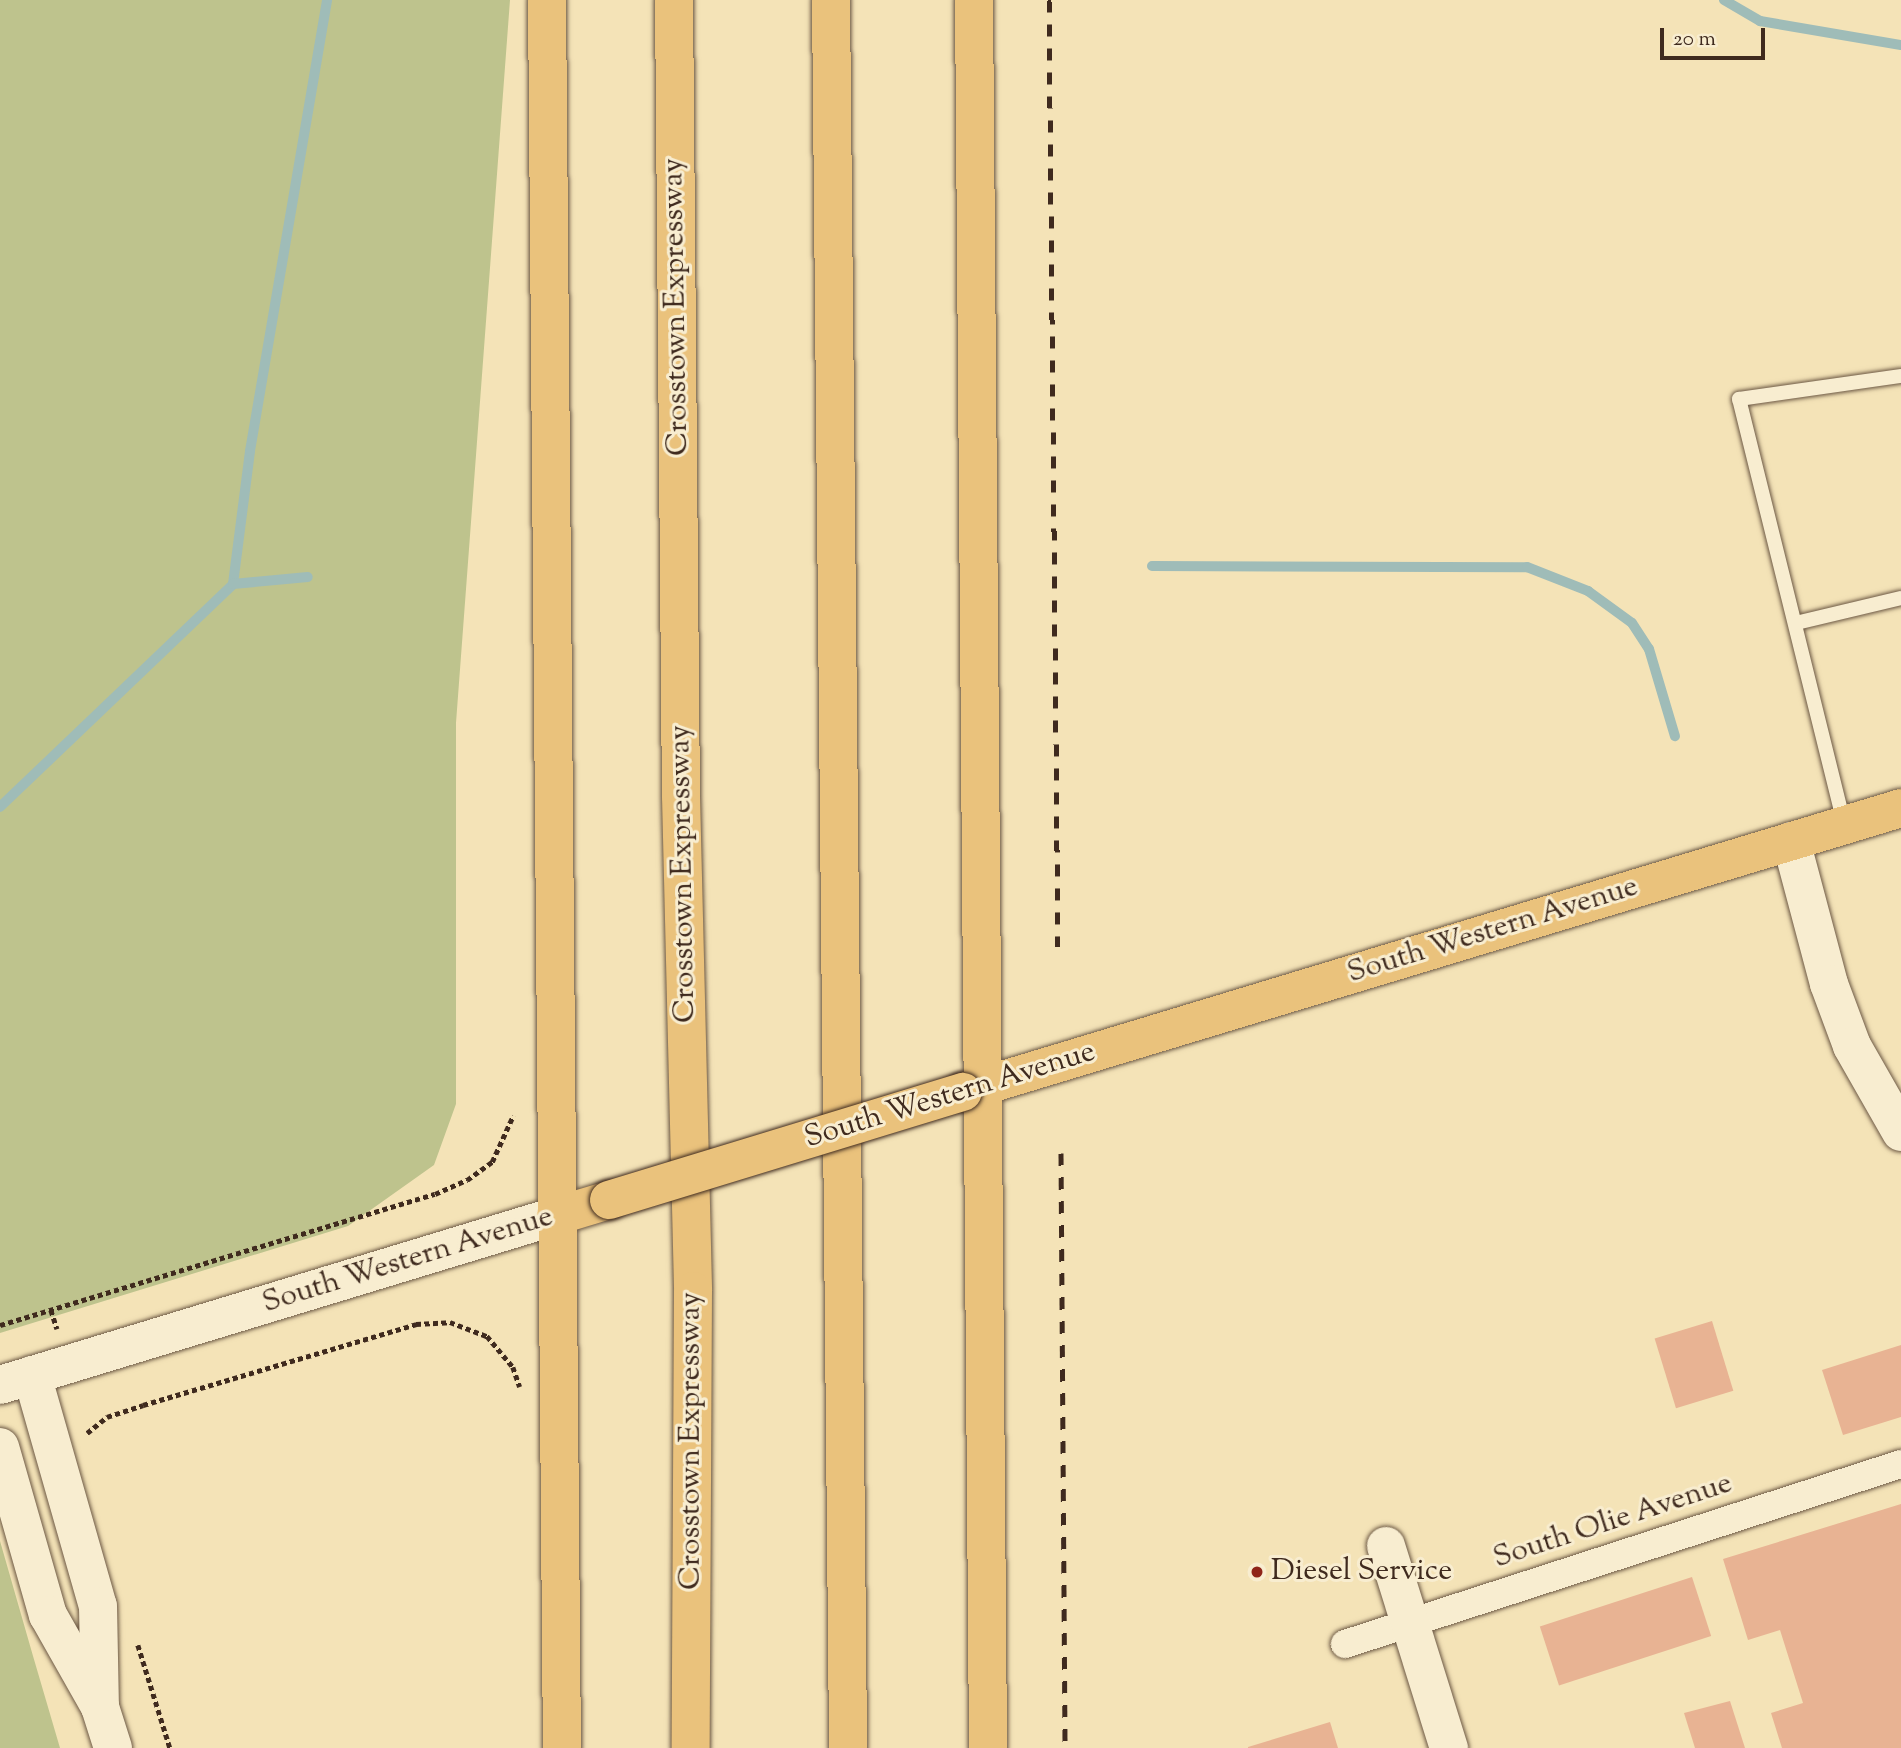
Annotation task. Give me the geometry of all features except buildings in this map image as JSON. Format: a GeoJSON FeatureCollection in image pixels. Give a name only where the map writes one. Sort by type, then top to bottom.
{"type":"FeatureCollection","features":[{"type":"Feature","properties":{"kind":"main road"},"geometry":{"type":"LineString","coordinates":[[547,0],[562,1748]]}},
{"type":"Feature","properties":{"kind":"main road","name":"Crosstown Expressway"},"geometry":{"type":"LineString","coordinates":[[674,0],[681,796],[693,1291],[691,1748]]}},
{"type":"Feature","properties":{"kind":"main road"},"geometry":{"type":"LineString","coordinates":[[831,0],[848,1748]]}},
{"type":"Feature","properties":{"kind":"main road"},"geometry":{"type":"LineString","coordinates":[[974,0],[973,1089],[988,1748]]}},
{"type":"Feature","properties":{"kind":"main road","name":"South Western Avenue"},"geometry":{"type":"LineString","coordinates":[[556,1216],[1901,807]]}},
{"type":"Feature","properties":{"kind":"street"},"geometry":{"type":"LineString","coordinates":[[1791,841],[1829,984],[1852,1046],[1901,1132]]}},
{"type":"Feature","properties":{"kind":"street","name":"South Western Avenue"},"geometry":{"type":"LineString","coordinates":[[16,1380],[556,1216]]}},
{"type":"Feature","properties":{"kind":"street"},"geometry":{"type":"LineString","coordinates":[[16,1380],[98,1606],[100,1707]]}},
{"type":"Feature","properties":{"kind":"street"},"geometry":{"type":"LineString","coordinates":[[0,1447],[48,1615],[100,1707],[113,1748]]}},
{"type":"Feature","properties":{"kind":"street","name":"South Olie Avenue"},"geometry":{"type":"LineString","coordinates":[[1345,1644],[1901,1464]]}},
{"type":"Feature","properties":{"kind":"street"},"geometry":{"type":"LineString","coordinates":[[1386,1546],[1449,1748]]}},
{"type":"Feature","properties":{"kind":"lane"},"geometry":{"type":"LineString","coordinates":[[1845,825],[1739,399],[1901,376]]}},
{"type":"Feature","properties":{"kind":"lane"},"geometry":{"type":"LineString","coordinates":[[1796,623],[1901,598]]}},
{"type":"Feature","properties":{"kind":"path"},"geometry":{"type":"LineString","coordinates":[[0,1325],[435,1194],[467,1180],[492,1162],[513,1116]]}},
{"type":"Feature","properties":{"kind":"path"},"geometry":{"type":"LineString","coordinates":[[84,1439],[89,1427],[131,1409],[416,1324],[450,1322],[487,1336],[513,1367],[523,1396]]}},
{"type":"Feature","properties":{"kind":"path"},"geometry":{"type":"LineString","coordinates":[[138,1643],[170,1748]]}},
{"type":"Feature","properties":{"kind":"green space"},"geometry":{"type":"Polygon","coordinates":[[[0,0],[510,0],[456,723],[456,1104],[434,1165],[348,1226],[0,1333],[0,0]]]}},
{"type":"Feature","properties":{"kind":"green space"},"geometry":{"type":"Polygon","coordinates":[[[0,1541],[33,1656],[60,1748],[0,1748],[0,1541]]]}},
{"type":"Feature","properties":{"kind":"waterway"},"geometry":{"type":"LineString","coordinates":[[233,584],[250,451],[327,0]]}},
{"type":"Feature","properties":{"kind":"waterway"},"geometry":{"type":"LineString","coordinates":[[1724,0],[1760,21],[1901,45]]}},
{"type":"Feature","properties":{"kind":"waterway"},"geometry":{"type":"LineString","coordinates":[[1152,566],[1527,567],[1588,591],[1632,623],[1649,649],[1675,736]]}},
{"type":"Feature","properties":{"kind":"waterway"},"geometry":{"type":"LineString","coordinates":[[0,807],[233,584],[308,577]]}},
{"type":"Feature","properties":{"kind":"railway"},"geometry":{"type":"LineString","coordinates":[[1049,0],[1058,947]]}},
{"type":"Feature","properties":{"kind":"railway"},"geometry":{"type":"LineString","coordinates":[[1061,1153],[1065,1748]]}},
{"type":"Feature","properties":{"kind":"place","name":"Diesel Service"},"geometry":{"type":"Point","coordinates":[1257,1572]}}]}
